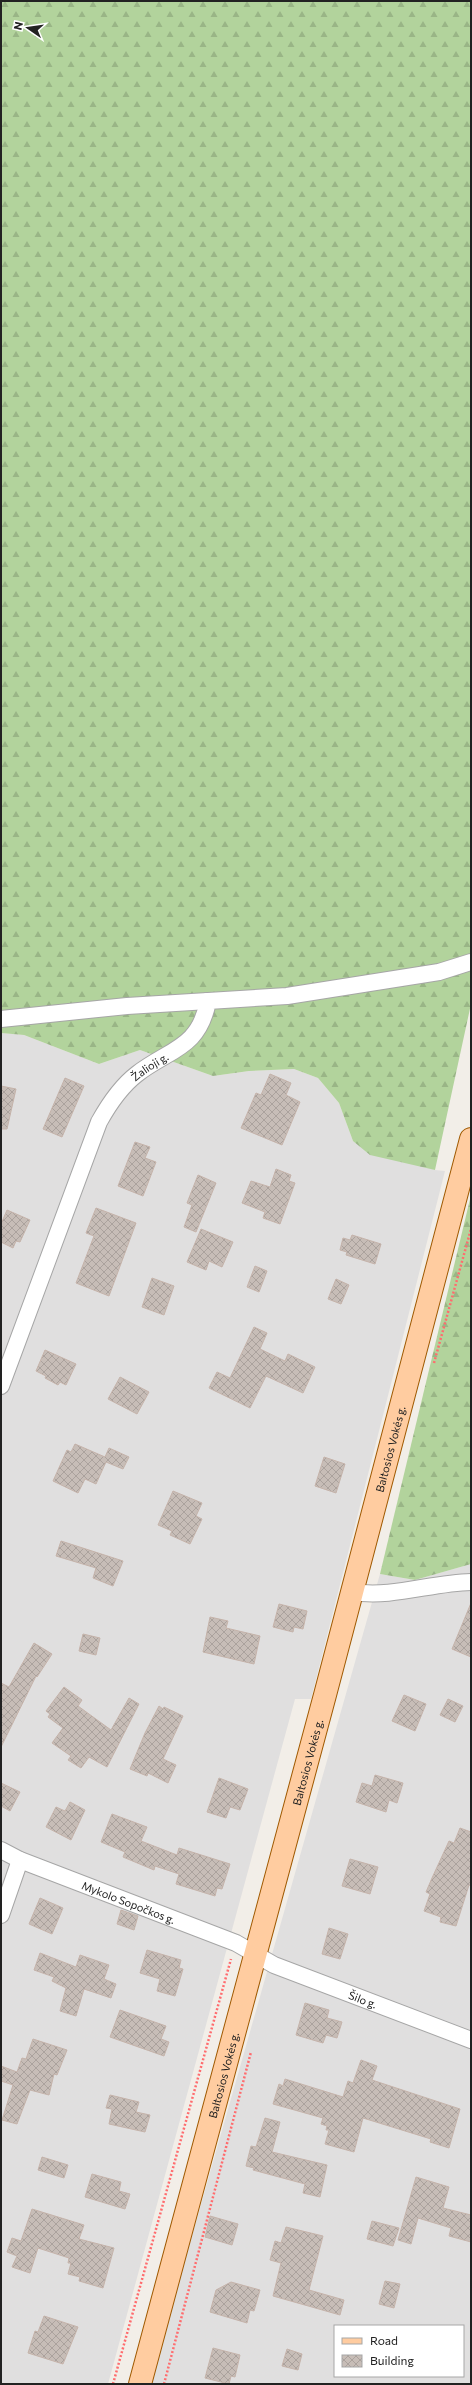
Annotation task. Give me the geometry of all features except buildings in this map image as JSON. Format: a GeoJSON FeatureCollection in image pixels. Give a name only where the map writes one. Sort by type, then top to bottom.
{"type":"FeatureCollection","features":[{"type":"Feature","properties":{"kind":"main road","name":"Baltosios Vokės g."},"geometry":{"type":"LineString","coordinates":[[140,2384],[256,1954],[471,1139]]}},
{"type":"Feature","properties":{"kind":"street"},"geometry":{"type":"LineString","coordinates":[[1,1019],[127,1006],[287,996],[439,972],[471,962]]}},
{"type":"Feature","properties":{"kind":"street","name":"Žalioji g."},"geometry":{"type":"LineString","coordinates":[[1,1386],[99,1122],[113,1098],[136,1074],[184,1046],[199,1028],[205,1016],[208,1001]]}},
{"type":"Feature","properties":{"kind":"street"},"geometry":{"type":"LineString","coordinates":[[352,1592],[385,1595],[471,1582]]}},
{"type":"Feature","properties":{"kind":"street","name":"Mykolo Sopočkos g."},"geometry":{"type":"LineString","coordinates":[[1,1850],[20,1860],[236,1943],[256,1954]]}},
{"type":"Feature","properties":{"kind":"street"},"geometry":{"type":"LineString","coordinates":[[1,1915],[20,1860]]}},
{"type":"Feature","properties":{"kind":"street","name":"Šilo g."},"geometry":{"type":"LineString","coordinates":[[256,1954],[274,1965],[471,2040]]}},
{"type":"Feature","properties":{"kind":"path"},"geometry":{"type":"LineString","coordinates":[[113,2384],[236,1943]]}},
{"type":"Feature","properties":{"kind":"shaded area"},"geometry":{"type":"Polygon","coordinates":[[[1,1033],[24,1035],[99,1064],[140,1050],[213,1076],[249,1071],[294,1069],[318,1078],[339,1103],[353,1141],[435,1170],[445,1171],[311,1699],[295,1699],[108,2384],[1,2384],[1,1033]]]}},
{"type":"Feature","properties":{"kind":"shaded area"},"geometry":{"type":"Polygon","coordinates":[[[471,1564],[471,2384],[150,2384],[380,1574],[415,1580],[471,1564]]]}},
{"type":"Feature","properties":{"kind":"green space"},"geometry":{"type":"Polygon","coordinates":[[[1,1],[471,1],[471,1004],[435,1170],[370,1155],[353,1141],[339,1103],[318,1078],[294,1069],[249,1071],[213,1076],[140,1050],[99,1064],[24,1035],[1,1033],[1,1]]]}},
{"type":"Feature","properties":{"kind":"green space"},"geometry":{"type":"Polygon","coordinates":[[[471,1195],[471,1564],[415,1580],[380,1574],[471,1195]]]}}]}
